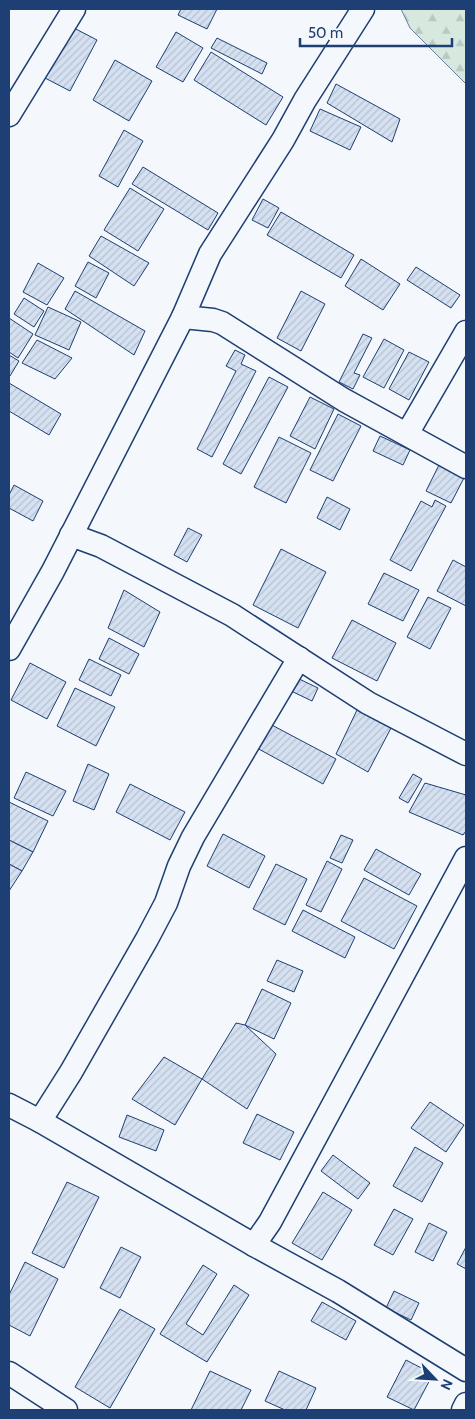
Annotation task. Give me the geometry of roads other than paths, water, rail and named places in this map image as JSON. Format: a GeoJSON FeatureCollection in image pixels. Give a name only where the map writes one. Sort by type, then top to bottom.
{"type":"FeatureCollection","features":[{"type":"Feature","properties":{"kind":"street"},"geometry":{"type":"LineString","coordinates":[[9,115],[74,9]]}},
{"type":"Feature","properties":{"kind":"street"},"geometry":{"type":"LineString","coordinates":[[9,649],[53,571],[183,317],[210,254],[283,140],[305,100],[363,9]]}},
{"type":"Feature","properties":{"kind":"street"},"geometry":{"type":"LineString","coordinates":[[183,317],[213,320],[222,323],[344,400],[466,467]]}},
{"type":"Feature","properties":{"kind":"street"},"geometry":{"type":"LineString","coordinates":[[407,434],[466,332]]}},
{"type":"Feature","properties":{"kind":"street"},"geometry":{"type":"LineString","coordinates":[[71,535],[101,546],[232,615],[368,703],[466,754]]}},
{"type":"Feature","properties":{"kind":"street"},"geometry":{"type":"LineString","coordinates":[[40,1121],[71,1072],[147,939],[166,903],[179,866],[193,837],[299,658]]}},
{"type":"Feature","properties":{"kind":"street"},"geometry":{"type":"LineString","coordinates":[[254,1245],[274,1213],[466,858]]}},
{"type":"Feature","properties":{"kind":"street"},"geometry":{"type":"LineString","coordinates":[[9,1105],[338,1291],[466,1370]]}},
{"type":"Feature","properties":{"kind":"street"},"geometry":{"type":"LineString","coordinates":[[9,1373],[66,1410]]}},
{"type":"Feature","properties":{"kind":"street"},"geometry":{"type":"LineString","coordinates":[[463,1410],[466,1404]]}}]}
